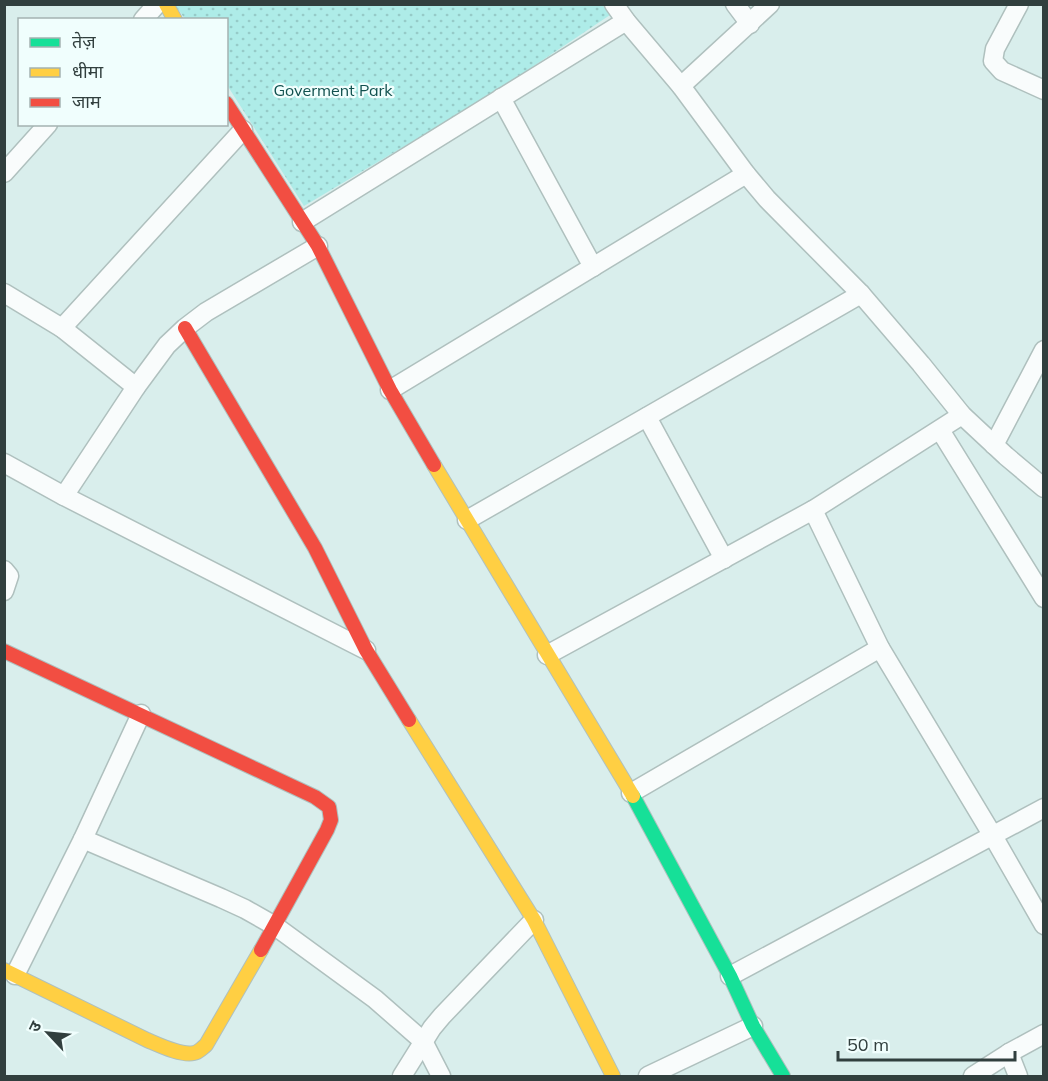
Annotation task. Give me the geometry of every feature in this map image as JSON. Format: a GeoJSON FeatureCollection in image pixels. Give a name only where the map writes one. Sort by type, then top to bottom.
{"type":"FeatureCollection","features":[{"type":"Feature","properties":{"kind":"street"},"geometry":{"type":"LineString","coordinates":[[145,18],[157,4]]}},
{"type":"Feature","properties":{"kind":"street"},"geometry":{"type":"LineString","coordinates":[[166,4],[174,18]]}},
{"type":"Feature","properties":{"kind":"street"},"geometry":{"type":"LineString","coordinates":[[614,4],[681,86],[767,199],[861,294],[962,415],[1044,488]]}},
{"type":"Feature","properties":{"kind":"street"},"geometry":{"type":"LineString","coordinates":[[735,4],[750,24]]}},
{"type":"Feature","properties":{"kind":"street"},"geometry":{"type":"LineString","coordinates":[[681,86],[770,4]]}},
{"type":"Feature","properties":{"kind":"street"},"geometry":{"type":"LineString","coordinates":[[1019,4],[995,49],[993,61],[1002,71],[1044,90]]}},
{"type":"Feature","properties":{"kind":"street"},"geometry":{"type":"LineString","coordinates":[[302,222],[626,21]]}},
{"type":"Feature","properties":{"kind":"street"},"geometry":{"type":"LineString","coordinates":[[501,98],[593,267]]}},
{"type":"Feature","properties":{"kind":"street"},"geometry":{"type":"LineString","coordinates":[[228,106],[318,246],[390,390],[631,793],[730,976],[753,1026],[783,1077]]}},
{"type":"Feature","properties":{"kind":"street"},"geometry":{"type":"LineString","coordinates":[[4,173],[46,126]]}},
{"type":"Feature","properties":{"kind":"street"},"geometry":{"type":"LineString","coordinates":[[62,328],[243,130]]}},
{"type":"Feature","properties":{"kind":"street"},"geometry":{"type":"LineString","coordinates":[[390,390],[746,174]]}},
{"type":"Feature","properties":{"kind":"street"},"geometry":{"type":"LineString","coordinates":[[64,496],[136,387],[167,345],[206,312],[318,246]]}},
{"type":"Feature","properties":{"kind":"street"},"geometry":{"type":"LineString","coordinates":[[4,293],[62,328],[136,387]]}},
{"type":"Feature","properties":{"kind":"street"},"geometry":{"type":"LineString","coordinates":[[467,520],[861,294]]}},
{"type":"Feature","properties":{"kind":"street"},"geometry":{"type":"LineString","coordinates":[[185,328],[315,548],[366,650],[534,920],[613,1077]]}},
{"type":"Feature","properties":{"kind":"street"},"geometry":{"type":"LineString","coordinates":[[994,445],[1044,350]]}},
{"type":"Feature","properties":{"kind":"street"},"geometry":{"type":"LineString","coordinates":[[547,655],[813,510],[962,415]]}},
{"type":"Feature","properties":{"kind":"street"},"geometry":{"type":"LineString","coordinates":[[646,417],[724,559]]}},
{"type":"Feature","properties":{"kind":"street"},"geometry":{"type":"LineString","coordinates":[[940,430],[1044,598]]}},
{"type":"Feature","properties":{"kind":"street"},"geometry":{"type":"LineString","coordinates":[[4,463],[366,650]]}},
{"type":"Feature","properties":{"kind":"street"},"geometry":{"type":"LineString","coordinates":[[813,510],[880,648],[1044,925]]}},
{"type":"Feature","properties":{"kind":"street"},"geometry":{"type":"LineString","coordinates":[[4,570],[9,576],[4,591]]}},
{"type":"Feature","properties":{"kind":"street"},"geometry":{"type":"LineString","coordinates":[[631,793],[880,648]]}},
{"type":"Feature","properties":{"kind":"street"},"geometry":{"type":"LineString","coordinates":[[4,651],[141,714],[315,797],[328,807],[331,820],[327,830],[275,926],[206,1045],[192,1054],[171,1050],[147,1040],[10,972],[83,840],[141,714]]}},
{"type":"Feature","properties":{"kind":"street"},"geometry":{"type":"LineString","coordinates":[[730,976],[1044,808]]}},
{"type":"Feature","properties":{"kind":"street"},"geometry":{"type":"LineString","coordinates":[[83,840],[221,898],[275,926],[375,999],[423,1041],[441,1077]]}},
{"type":"Feature","properties":{"kind":"street"},"geometry":{"type":"LineString","coordinates":[[402,1077],[423,1041],[442,1016],[534,920]]}},
{"type":"Feature","properties":{"kind":"street"},"geometry":{"type":"LineString","coordinates":[[648,1077],[753,1026]]}},
{"type":"Feature","properties":{"kind":"street"},"geometry":{"type":"LineString","coordinates":[[972,1077],[1044,1034]]}},
{"type":"Feature","properties":{"kind":"street"},"geometry":{"type":"LineString","coordinates":[[1009,1053],[1018,1077]]}},
{"type":"Feature","properties":{"kind":"green space","name":"Goverment Park"},"geometry":{"type":"Polygon","coordinates":[[[602,4],[610,15],[492,94],[304,206],[228,87],[228,18],[184,18],[175,5],[602,4]]]}},
{"type":"Feature","properties":{"kind":"traffic: fast"},"geometry":{"type":"LineString","coordinates":[[633,796],[730,976],[753,1026],[783,1076]]}},
{"type":"Feature","properties":{"kind":"traffic: slow"},"geometry":{"type":"LineString","coordinates":[[166,4],[174,18]]}},
{"type":"Feature","properties":{"kind":"traffic: slow"},"geometry":{"type":"LineString","coordinates":[[434,465],[633,796]]}},
{"type":"Feature","properties":{"kind":"traffic: slow"},"geometry":{"type":"LineString","coordinates":[[409,720],[534,920],[613,1076]]}},
{"type":"Feature","properties":{"kind":"traffic: slow"},"geometry":{"type":"LineString","coordinates":[[4,970],[147,1040],[170,1050],[189,1054],[197,1052],[206,1045],[261,950]]}},
{"type":"Feature","properties":{"kind":"traffic: jam"},"geometry":{"type":"LineString","coordinates":[[228,106],[318,246],[390,390],[434,465]]}},
{"type":"Feature","properties":{"kind":"traffic: jam"},"geometry":{"type":"LineString","coordinates":[[185,328],[315,548],[366,650],[409,720]]}},
{"type":"Feature","properties":{"kind":"traffic: jam"},"geometry":{"type":"LineString","coordinates":[[4,651],[315,797],[329,807],[331,820],[327,830],[261,950]]}}]}
